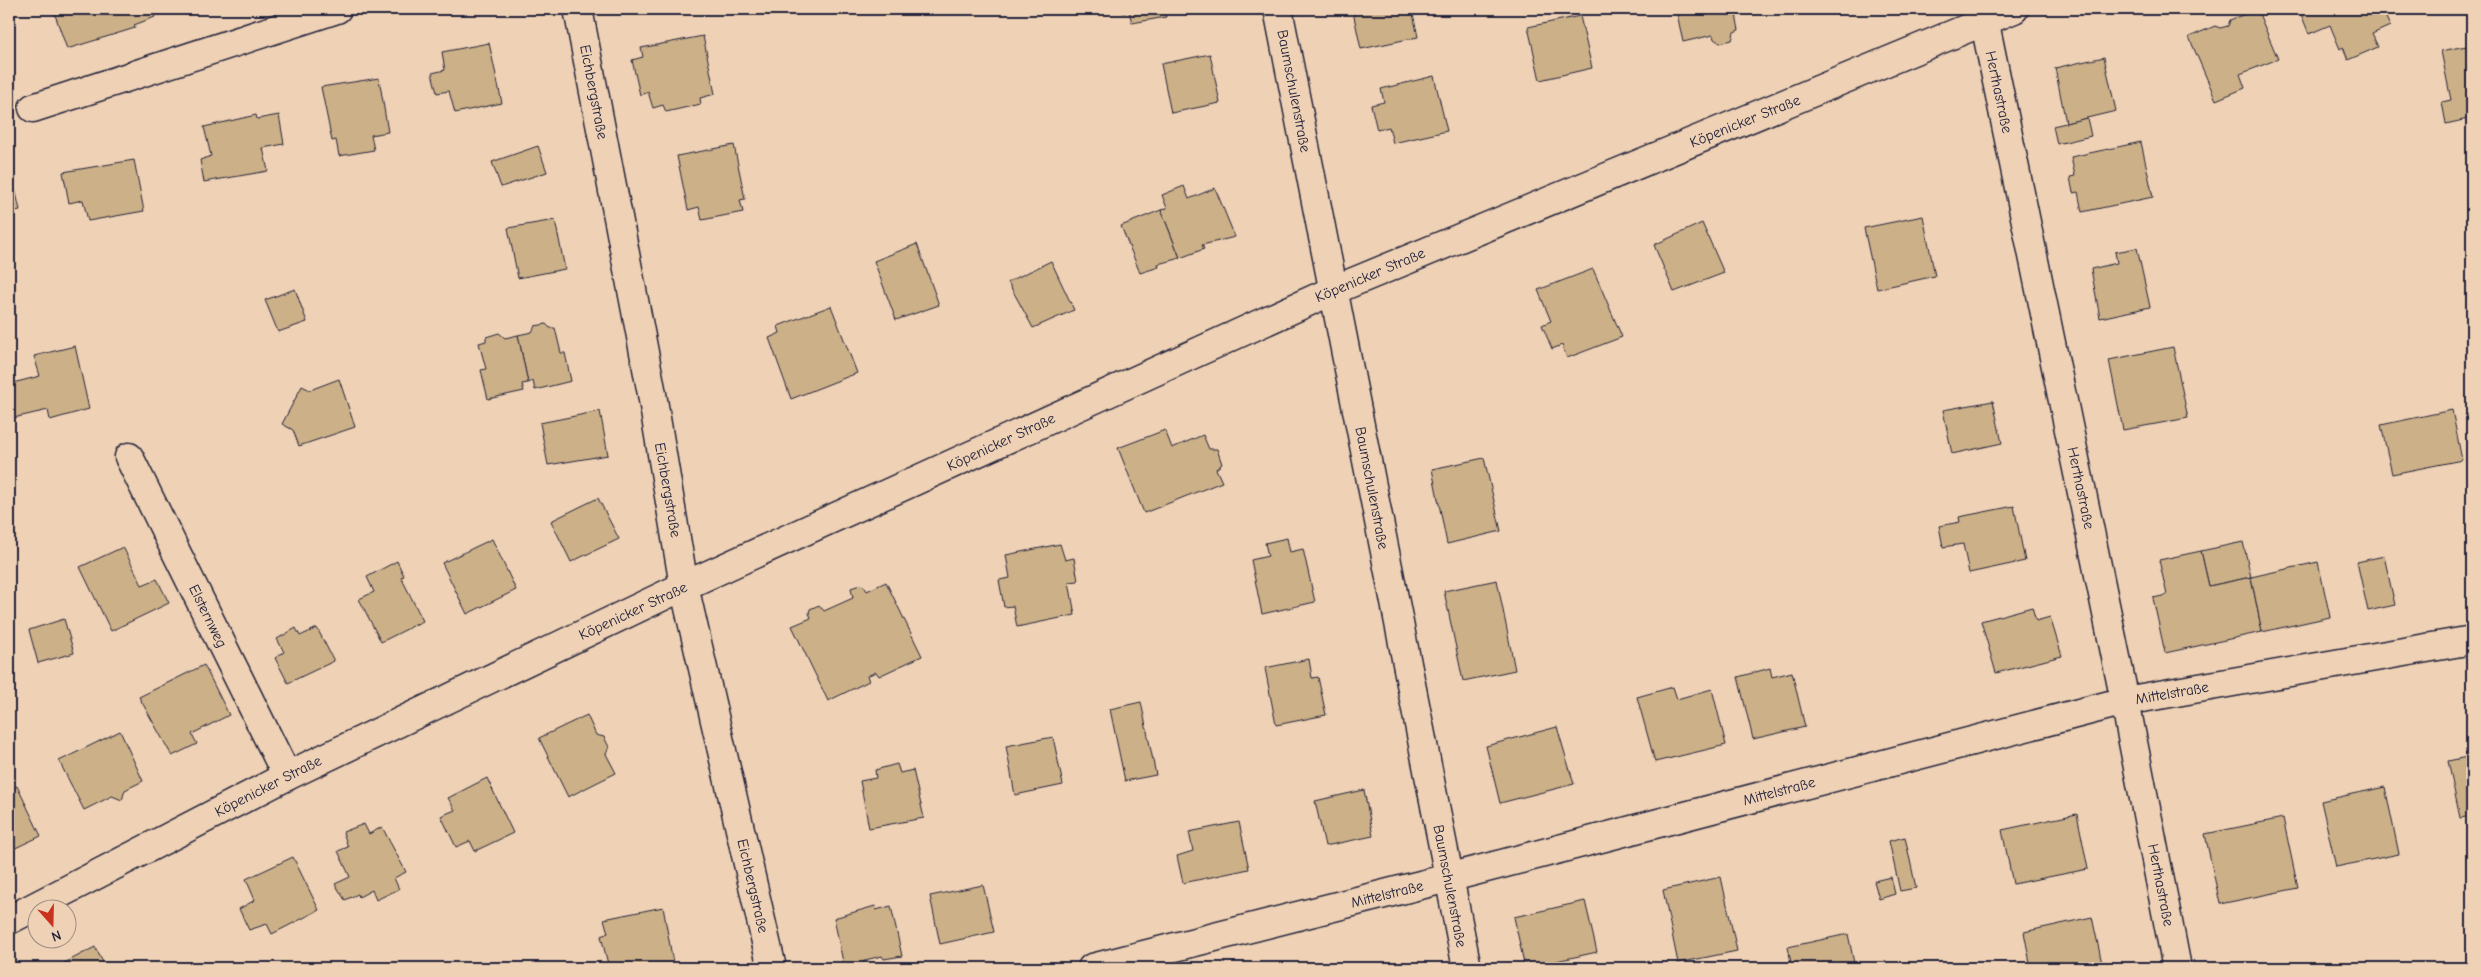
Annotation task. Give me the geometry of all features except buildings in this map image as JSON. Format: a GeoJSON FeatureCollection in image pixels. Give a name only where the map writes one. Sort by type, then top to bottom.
{"type":"FeatureCollection","features":[{"type":"Feature","properties":{"kind":"street"},"geometry":{"type":"LineString","coordinates":[[33,108],[338,9]]}},
{"type":"Feature","properties":{"kind":"street","name":"Eichbergstraße"},"geometry":{"type":"LineString","coordinates":[[578,9],[652,394],[684,586],[772,968]]}},
{"type":"Feature","properties":{"kind":"street","name":"Baumschulenstraße"},"geometry":{"type":"LineString","coordinates":[[1278,9],[1466,968]]}},
{"type":"Feature","properties":{"kind":"street","name":"Köpenicker Straße"},"geometry":{"type":"LineString","coordinates":[[9,920],[287,776],[684,586],[1334,290],[1983,15],[2014,9]]}},
{"type":"Feature","properties":{"kind":"street","name":"Herthastraße"},"geometry":{"type":"LineString","coordinates":[[1983,15],[2125,701],[2177,968]]}},
{"type":"Feature","properties":{"kind":"street","name":"Elsternweg"},"geometry":{"type":"LineString","coordinates":[[129,457],[287,776]]}},
{"type":"Feature","properties":{"kind":"street","name":"Mittelstraße"},"geometry":{"type":"LineString","coordinates":[[1092,968],[1448,878],[2125,701],[2472,640]]}}]}
